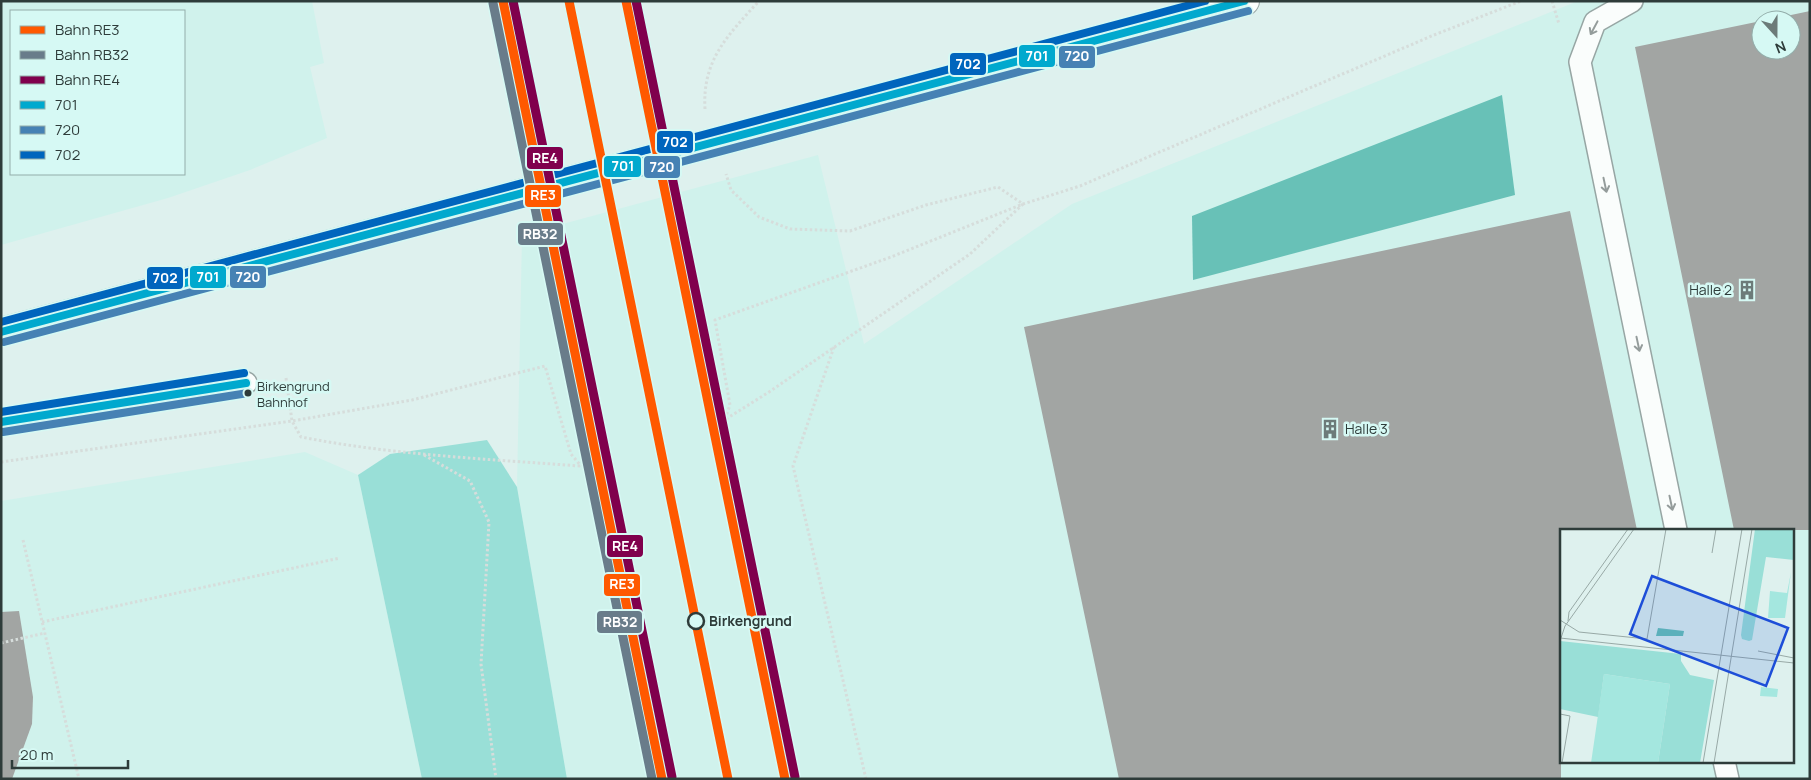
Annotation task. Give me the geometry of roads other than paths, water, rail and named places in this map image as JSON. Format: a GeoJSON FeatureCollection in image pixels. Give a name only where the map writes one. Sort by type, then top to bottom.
{"type":"FeatureCollection","features":[{"type":"Feature","properties":{"kind":"street"},"geometry":{"type":"LineString","coordinates":[[1,332],[1244,1]]}},
{"type":"Feature","properties":{"kind":"lane"},"geometry":{"type":"LineString","coordinates":[[1632,1],[1595,22],[1580,62],[1676,529]]}},
{"type":"Feature","properties":{"kind":"lane"},"geometry":{"type":"LineString","coordinates":[[1,422],[246,383]]}},
{"type":"Feature","properties":{"kind":"lane"},"geometry":{"type":"LineString","coordinates":[[1724,762],[1728,779]]}},
{"type":"Feature","properties":{"kind":"rail line","name":"RE3"},"geometry":{"type":"LineString","coordinates":[[503,1],[662,779]]}},
{"type":"Feature","properties":{"kind":"rail line","name":"RE4"},"geometry":{"type":"LineString","coordinates":[[513,1],[672,777]]}},
{"type":"Feature","properties":{"kind":"rail line","name":"RE3"},"geometry":{"type":"LineString","coordinates":[[569,1],[728,779]]}},
{"type":"Feature","properties":{"kind":"rail line","name":"RE3"},"geometry":{"type":"LineString","coordinates":[[626,1],[785,779]]}},
{"type":"Feature","properties":{"kind":"rail line","name":"RE4"},"geometry":{"type":"LineString","coordinates":[[636,1],[795,777]]}},
{"type":"Feature","properties":{"kind":"rail line","name":"RB32"},"geometry":{"type":"LineString","coordinates":[[493,3],[652,779]]}},
{"type":"Feature","properties":{"kind":"place","name":"Halle 2"},"geometry":{"type":"Point","coordinates":[1747,290]}},
{"type":"Feature","properties":{"kind":"place","name":"Birkengrund Bahnhof"},"geometry":{"type":"Point","coordinates":[248,393]}},
{"type":"Feature","properties":{"kind":"place","name":"Halle 3"},"geometry":{"type":"Point","coordinates":[1330,429]}},
{"type":"Feature","properties":{"kind":"place","name":"Birkengrund"},"geometry":{"type":"Point","coordinates":[696,621]}}]}
